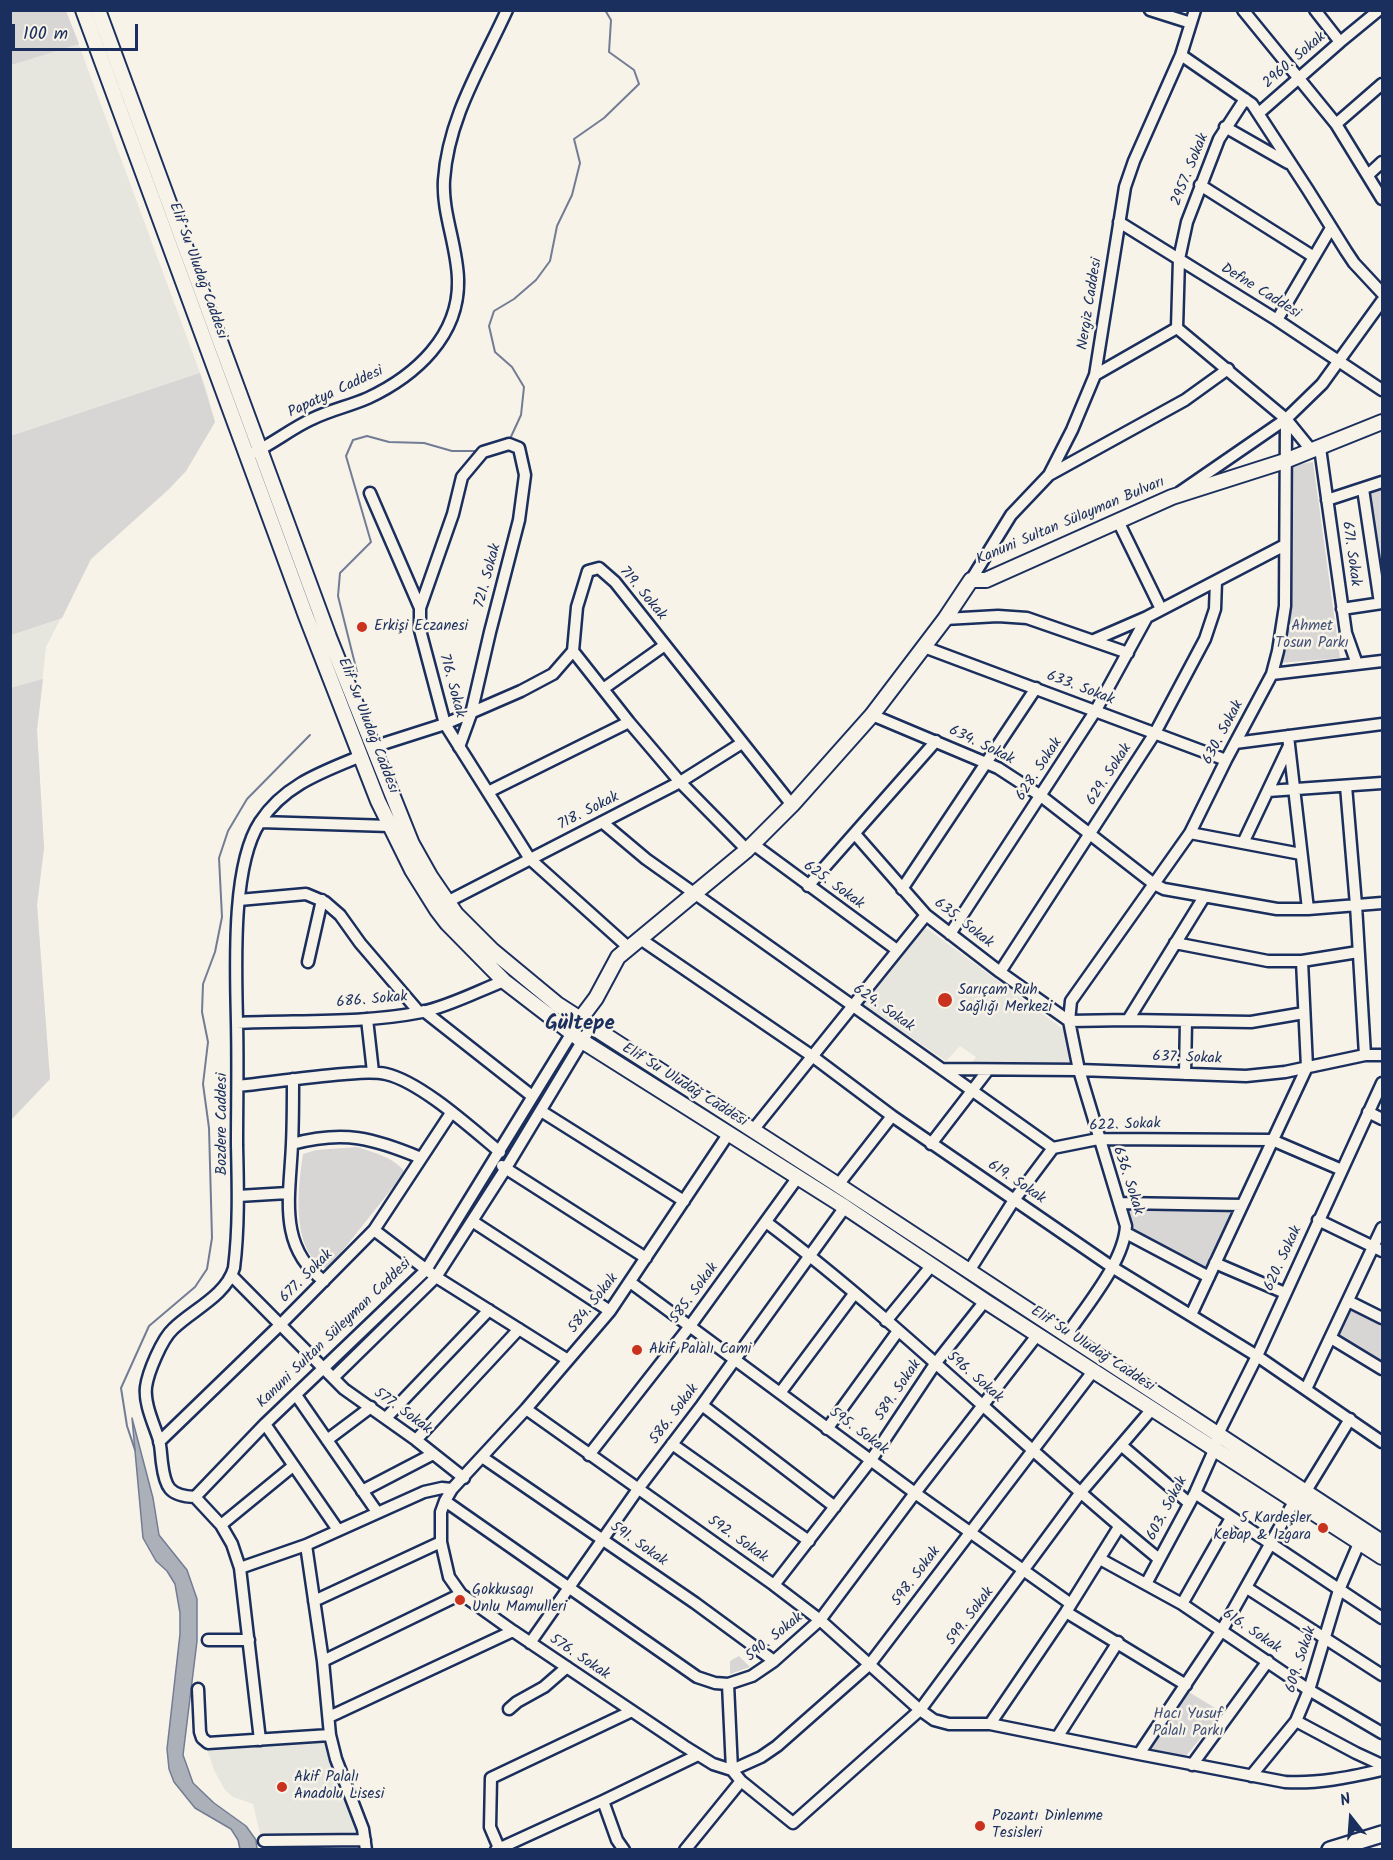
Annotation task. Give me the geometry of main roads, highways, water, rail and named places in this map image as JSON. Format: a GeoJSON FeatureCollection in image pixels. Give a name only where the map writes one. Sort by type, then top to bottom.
{"type":"FeatureCollection","features":[{"type":"Feature","properties":{"kind":"highway"},"geometry":{"type":"LineString","coordinates":[[1330,1850],[1383,1834]]}},
{"type":"Feature","properties":{"kind":"main road","name":"Elif Su Uludağ Caddesi"},"geometry":{"type":"LineString","coordinates":[[84,10],[254,452],[412,844],[447,902],[493,951],[557,1004],[1218,1434],[1383,1557]]}},
{"type":"Feature","properties":{"kind":"main road","name":"Elif Su Uludağ Caddesi"},"geometry":{"type":"LineString","coordinates":[[98,10],[254,452],[306,616],[390,826],[412,870],[437,910],[465,943],[504,981],[577,1036],[845,1207],[1152,1409],[1215,1448],[1383,1542]]}},
{"type":"Feature","properties":{"kind":"main road","name":"Kanuni Sultan Sülayman Bulvarı"},"geometry":{"type":"LineString","coordinates":[[596,998],[614,963],[628,947],[696,894],[750,847],[792,805],[872,715],[945,619],[971,580],[986,580],[1172,497],[1285,461],[1383,422]]}},
{"type":"Feature","properties":{"kind":"main road","name":"Kanuni Sultan Süleyman Caddesi"},"geometry":{"type":"LineString","coordinates":[[586,1022],[596,998]]}},
{"type":"Feature","properties":{"kind":"waterway"},"geometry":{"type":"LineString","coordinates":[[509,441],[521,415],[524,387],[512,367],[495,352],[489,326],[494,311],[514,299],[536,280],[550,261],[557,226],[572,195],[580,163],[574,139],[604,118],[639,84],[634,70],[609,52],[611,20],[605,10]]}},
{"type":"Feature","properties":{"kind":"waterway"},"geometry":{"type":"LineString","coordinates":[[357,672],[338,596],[340,573],[371,542],[346,456],[353,440],[367,436],[389,442],[424,443],[452,451],[479,451]]}},
{"type":"Feature","properties":{"kind":"waterway"},"geometry":{"type":"LineString","coordinates":[[135,1450],[127,1426],[121,1388],[149,1326],[195,1287],[207,1269],[212,1238],[209,1128],[203,1084],[208,1042],[202,1012],[203,984],[215,952],[222,917],[219,858],[228,831],[247,799],[310,735]]}},
{"type":"Feature","properties":{"kind":"place","name":"Erkişi Eczanesi"},"geometry":{"type":"Point","coordinates":[362,627]}},
{"type":"Feature","properties":{"kind":"place","name":"Sarıçam Ruh Sağlığı Merkezi"},"geometry":{"type":"Point","coordinates":[945,1000]}},
{"type":"Feature","properties":{"kind":"place","name":"Akif Palalı Cami"},"geometry":{"type":"Point","coordinates":[637,1350]}},
{"type":"Feature","properties":{"kind":"place","name":"5 Kardeşler Kebap & Izgara"},"geometry":{"type":"Point","coordinates":[1323,1528]}},
{"type":"Feature","properties":{"kind":"place","name":"Gokkusagı Unlu Mamulleri"},"geometry":{"type":"Point","coordinates":[460,1600]}},
{"type":"Feature","properties":{"kind":"place","name":"Akif Palalı Anadolu Lisesi"},"geometry":{"type":"Point","coordinates":[282,1787]}},
{"type":"Feature","properties":{"kind":"place","name":"Pozantı Dinlenme Tesisleri"},"geometry":{"type":"Point","coordinates":[980,1826]}},
{"type":"Feature","properties":{"kind":"district","name":"Gültepe"},"geometry":{"type":"Point","coordinates":[580,1025]}},
{"type":"Feature","properties":{"kind":"park label","name":"Ahmet Tosun Parkı"},"geometry":{"type":"Point","coordinates":[1312,636]}},
{"type":"Feature","properties":{"kind":"park label","name":"Hacı Yusuf Palalı Parkı"},"geometry":{"type":"Point","coordinates":[1188,1724]}}]}
